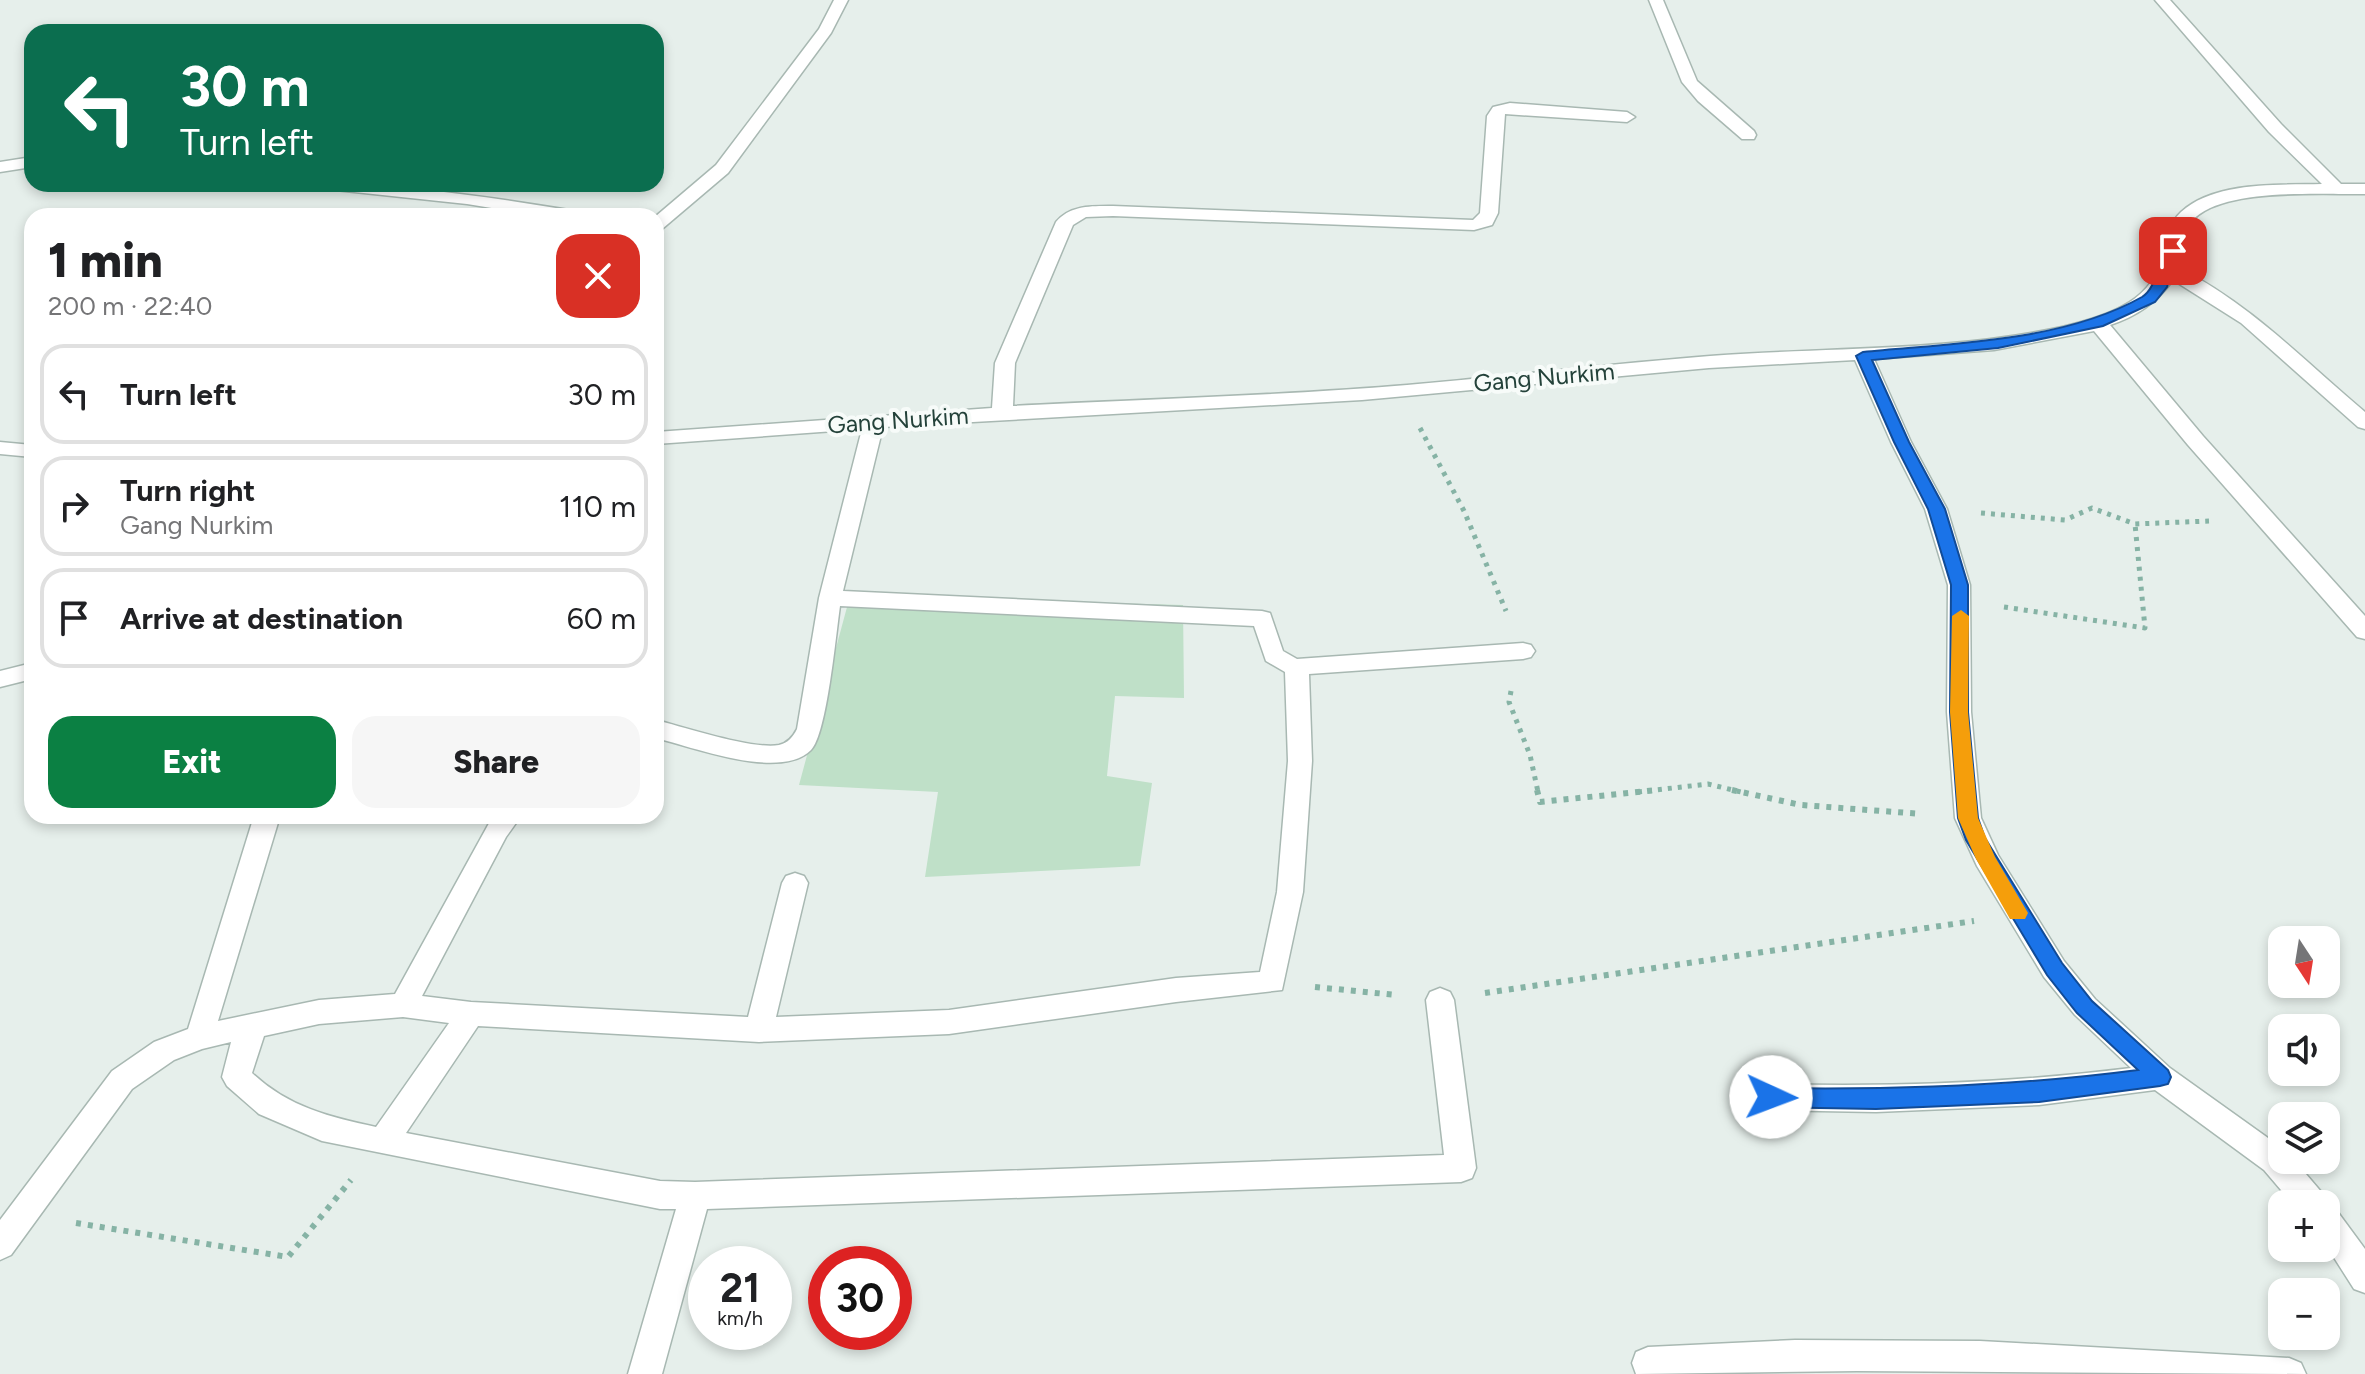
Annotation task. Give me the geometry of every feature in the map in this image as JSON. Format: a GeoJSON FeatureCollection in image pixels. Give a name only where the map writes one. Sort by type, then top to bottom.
{"type":"FeatureCollection","features":[{"type":"Feature","properties":{"kind":"street"},"geometry":{"type":"LineString","coordinates":[[664,218],[722,169],[826,30],[841,0]]}},
{"type":"Feature","properties":{"kind":"street"},"geometry":{"type":"LineString","coordinates":[[1656,0],[1690,82],[1748,135]]}},
{"type":"Feature","properties":{"kind":"street"},"geometry":{"type":"LineString","coordinates":[[2162,0],[2275,128],[2337,190]]}},
{"type":"Feature","properties":{"kind":"street"},"geometry":{"type":"LineString","coordinates":[[1002,413],[1005,363],[1065,222],[1072,215],[1113,211],[1474,225],[1486,221],[1489,213],[1495,116],[1499,110],[1510,108],[1627,117]]}},
{"type":"Feature","properties":{"kind":"street"},"geometry":{"type":"LineString","coordinates":[[0,167],[24,163]]}},
{"type":"Feature","properties":{"kind":"street","name":"Gang Nurkim"},"geometry":{"type":"LineString","coordinates":[[664,437],[1002,413],[1402,391],[1715,361],[1863,356],[1998,343],[2098,323],[2150,299],[2168,270],[2182,221],[2190,212],[2206,204],[2243,195],[2365,189]]}},
{"type":"Feature","properties":{"kind":"street"},"geometry":{"type":"LineString","coordinates":[[401,192],[524,208]]}},
{"type":"Feature","properties":{"kind":"street"},"geometry":{"type":"LineString","coordinates":[[2168,270],[2209,289],[2253,322],[2365,423]]}},
{"type":"Feature","properties":{"kind":"street"},"geometry":{"type":"LineString","coordinates":[[2098,323],[2134,370],[2365,631]]}},
{"type":"Feature","properties":{"kind":"street"},"geometry":{"type":"LineString","coordinates":[[1863,356],[1901,442],[1936,509],[1959,585],[1959,712],[1968,818],[1986,859],[2054,969],[2085,1007],[2160,1077],[2275,1160],[2300,1190]]}},
{"type":"Feature","properties":{"kind":"street"},"geometry":{"type":"LineString","coordinates":[[664,731],[759,754],[784,754],[802,744],[809,729],[830,598],[874,423]]}},
{"type":"Feature","properties":{"kind":"street"},"geometry":{"type":"LineString","coordinates":[[0,448],[24,450]]}},
{"type":"Feature","properties":{"kind":"street"},"geometry":{"type":"LineString","coordinates":[[830,598],[1253,617],[1262,619],[1271,652],[1280,663],[1297,667],[1523,651]]}},
{"type":"Feature","properties":{"kind":"street"},"geometry":{"type":"LineString","coordinates":[[4,1239],[122,1080],[164,1051],[200,1037],[319,1012],[403,1005],[471,1014],[759,1030],[949,1022],[1176,990],[1272,982],[1290,892],[1300,761],[1297,667]]}},
{"type":"Feature","properties":{"kind":"street"},"geometry":{"type":"LineString","coordinates":[[0,679],[24,673]]}},
{"type":"Feature","properties":{"kind":"street"},"geometry":{"type":"LineString","coordinates":[[200,1037],[214,974],[244,894],[265,824]]}},
{"type":"Feature","properties":{"kind":"street"},"geometry":{"type":"LineString","coordinates":[[403,1005],[501,824]]}},
{"type":"Feature","properties":{"kind":"street"},"geometry":{"type":"LineString","coordinates":[[759,1030],[795,883]]}},
{"type":"Feature","properties":{"kind":"street"},"geometry":{"type":"LineString","coordinates":[[254,1026],[243,1048],[237,1077],[259,1100],[312,1127],[660,1195],[695,1196],[1461,1168],[1440,1000]]}},
{"type":"Feature","properties":{"kind":"street"},"geometry":{"type":"LineString","coordinates":[[383,1142],[471,1014]]}},
{"type":"Feature","properties":{"kind":"street"},"geometry":{"type":"LineString","coordinates":[[1771,1097],[1876,1099],[2024,1093],[2160,1077]]}},
{"type":"Feature","properties":{"kind":"street"},"geometry":{"type":"LineString","coordinates":[[645,1374],[695,1196]]}},
{"type":"Feature","properties":{"kind":"street"},"geometry":{"type":"LineString","coordinates":[[2340,1238],[2365,1278]]}},
{"type":"Feature","properties":{"kind":"street"},"geometry":{"type":"LineString","coordinates":[[1648,1363],[1796,1356],[1940,1358],[2068,1361],[2289,1374]]}},
{"type":"Feature","properties":{"kind":"path"},"geometry":{"type":"LineString","coordinates":[[1402,391],[1464,511],[1523,651],[1509,702],[1530,755],[1540,802],[1708,784],[1801,805],[1968,818]]}},
{"type":"Feature","properties":{"kind":"path"},"geometry":{"type":"LineString","coordinates":[[1936,509],[2065,520],[2092,508],[2135,524],[2269,519]]}},
{"type":"Feature","properties":{"kind":"path"},"geometry":{"type":"LineString","coordinates":[[2003,607],[2145,628],[2135,524]]}},
{"type":"Feature","properties":{"kind":"path"},"geometry":{"type":"LineString","coordinates":[[1272,982],[1440,1000],[2019,915]]}},
{"type":"Feature","properties":{"kind":"path"},"geometry":{"type":"LineString","coordinates":[[4,1239],[57,1222],[288,1257],[383,1142]]}},
{"type":"Feature","properties":{"kind":"green space"},"geometry":{"type":"Polygon","coordinates":[[[850,596],[1183,605],[1184,698],[1115,696],[1107,776],[1152,783],[1140,866],[925,877],[938,792],[799,785],[850,596]]]}},
{"type":"Feature","properties":{"kind":"slow traffic"},"geometry":{"type":"LineString","coordinates":[[1961,616],[1959,712],[1968,818],[1986,859],[2018,913]]}},
{"type":"Feature","properties":{"kind":"route"},"geometry":{"type":"LineString","coordinates":[[1771,1097],[1839,1100],[2039,1092],[2160,1077],[2085,1007],[2054,969],[1976,840],[1968,818],[1959,712],[1959,585],[1936,509],[1901,442],[1863,356],[1998,343],[2098,323],[2150,299],[2160,287],[2173,251]]}}]}
